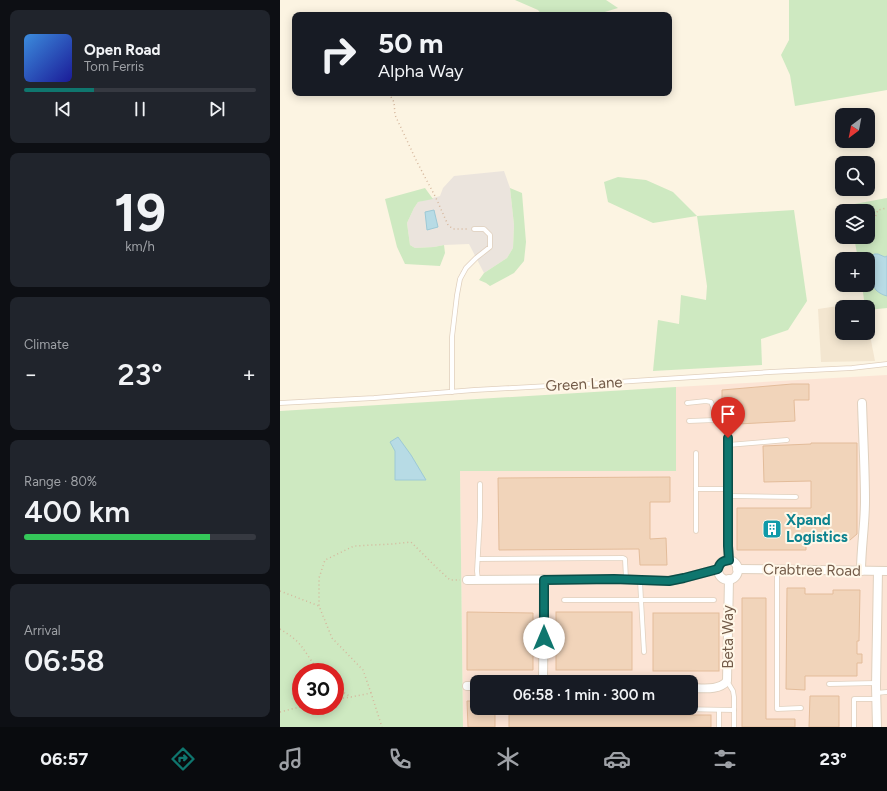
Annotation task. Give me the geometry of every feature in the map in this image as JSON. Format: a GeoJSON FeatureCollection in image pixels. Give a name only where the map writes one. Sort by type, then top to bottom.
{"type":"FeatureCollection","features":[{"type":"Feature","properties":{"kind":"street"},"geometry":{"type":"LineString","coordinates":[[861,572],[865,502],[862,403]]}},
{"type":"Feature","properties":{"kind":"street"},"geometry":{"type":"LineString","coordinates":[[728,441],[729,560]]}},
{"type":"Feature","properties":{"kind":"street"},"geometry":{"type":"LineString","coordinates":[[729,560],[735,563],[737,569],[734,577],[729,579],[725,579],[720,575],[718,569],[721,562],[729,560]]}},
{"type":"Feature","properties":{"kind":"street"},"geometry":{"type":"LineString","coordinates":[[467,580],[669,581],[718,569]]}},
{"type":"Feature","properties":{"kind":"street","name":"Crabtree Road"},"geometry":{"type":"LineString","coordinates":[[737,569],[848,570],[861,572],[887,571]]}},
{"type":"Feature","properties":{"kind":"street"},"geometry":{"type":"LineString","coordinates":[[877,727],[876,683],[878,571]]}},
{"type":"Feature","properties":{"kind":"street","name":"Beta Way"},"geometry":{"type":"LineString","coordinates":[[698,688],[712,688],[725,684],[727,681],[729,579]]}},
{"type":"Feature","properties":{"kind":"street"},"geometry":{"type":"LineString","coordinates":[[543,675],[544,580]]}},
{"type":"Feature","properties":{"kind":"lane"},"geometry":{"type":"LineString","coordinates":[[452,392],[452,337],[456,295],[460,279],[466,268],[490,247],[490,235],[484,229],[474,229]]}},
{"type":"Feature","properties":{"kind":"lane","name":"Green Lane"},"geometry":{"type":"LineString","coordinates":[[280,403],[852,368],[887,364]]}},
{"type":"Feature","properties":{"kind":"lane"},"geometry":{"type":"LineString","coordinates":[[686,403],[711,402],[714,407],[715,420],[725,429],[728,441],[787,440]]}},
{"type":"Feature","properties":{"kind":"lane"},"geometry":{"type":"LineString","coordinates":[[689,421],[715,420]]}},
{"type":"Feature","properties":{"kind":"lane"},"geometry":{"type":"LineString","coordinates":[[696,453],[696,531]]}},
{"type":"Feature","properties":{"kind":"lane"},"geometry":{"type":"LineString","coordinates":[[478,580],[480,484]]}},
{"type":"Feature","properties":{"kind":"lane"},"geometry":{"type":"LineString","coordinates":[[696,490],[796,497]]}},
{"type":"Feature","properties":{"kind":"lane"},"geometry":{"type":"LineString","coordinates":[[478,559],[624,558],[626,580]]}},
{"type":"Feature","properties":{"kind":"lane"},"geometry":{"type":"LineString","coordinates":[[778,570],[777,709],[801,708]]}},
{"type":"Feature","properties":{"kind":"lane"},"geometry":{"type":"LineString","coordinates":[[640,580],[644,652]]}},
{"type":"Feature","properties":{"kind":"lane"},"geometry":{"type":"LineString","coordinates":[[564,600],[714,600]]}},
{"type":"Feature","properties":{"kind":"lane"},"geometry":{"type":"LineString","coordinates":[[727,681],[733,691],[734,697],[734,727]]}},
{"type":"Feature","properties":{"kind":"lane"},"geometry":{"type":"LineString","coordinates":[[829,684],[876,683]]}},
{"type":"Feature","properties":{"kind":"lane"},"geometry":{"type":"LineString","coordinates":[[854,727],[854,698],[876,696],[887,692]]}},
{"type":"Feature","properties":{"kind":"lane"},"geometry":{"type":"LineString","coordinates":[[698,709],[734,710]]}},
{"type":"Feature","properties":{"kind":"lane"},"geometry":{"type":"LineString","coordinates":[[719,710],[719,727]]}},
{"type":"Feature","properties":{"kind":"path"},"geometry":{"type":"LineString","coordinates":[[391,97],[394,102],[395,115],[448,225],[453,229],[474,229]]}},
{"type":"Feature","properties":{"kind":"path"},"geometry":{"type":"LineString","coordinates":[[875,218],[878,210],[887,208]]}},
{"type":"Feature","properties":{"kind":"path"},"geometry":{"type":"LineString","coordinates":[[382,727],[363,670],[332,638],[319,606],[319,578],[325,560],[354,546],[411,542],[450,580],[467,580]]}},
{"type":"Feature","properties":{"kind":"path"},"geometry":{"type":"LineString","coordinates":[[280,591],[319,606]]}},
{"type":"Feature","properties":{"kind":"path"},"geometry":{"type":"LineString","coordinates":[[280,629],[289,634],[301,646],[313,663]]}},
{"type":"Feature","properties":{"kind":"path"},"geometry":{"type":"LineString","coordinates":[[344,693],[351,697]]}},
{"type":"Feature","properties":{"kind":"path"},"geometry":{"type":"LineString","coordinates":[[344,698],[371,693]]}},
{"type":"Feature","properties":{"kind":"path"},"geometry":{"type":"LineString","coordinates":[[280,712],[292,709]]}},
{"type":"Feature","properties":{"kind":"shaded area"},"geometry":{"type":"Polygon","coordinates":[[[504,171],[510,188],[514,225],[513,248],[507,258],[484,273],[469,244],[415,248],[410,245],[407,223],[418,202],[440,196],[443,188],[454,176],[504,171]]]}},
{"type":"Feature","properties":{"kind":"shaded area"},"geometry":{"type":"Polygon","coordinates":[[[835,306],[835,340],[871,340],[875,361],[821,362],[818,309],[835,306]]]}},
{"type":"Feature","properties":{"kind":"shaded area"},"geometry":{"type":"Polygon","coordinates":[[[887,375],[887,727],[463,727],[460,471],[676,471],[676,387],[887,375]]]}},
{"type":"Feature","properties":{"kind":"green space"},"geometry":{"type":"Polygon","coordinates":[[[515,0],[606,0],[618,8],[605,12],[540,12],[515,0]]]}},
{"type":"Feature","properties":{"kind":"green space"},"geometry":{"type":"Polygon","coordinates":[[[789,0],[887,0],[887,90],[795,106],[790,75],[781,55],[789,40],[789,0]]]}},
{"type":"Feature","properties":{"kind":"green space"},"geometry":{"type":"Polygon","coordinates":[[[618,177],[646,180],[673,192],[697,216],[653,223],[608,202],[604,182],[618,177]]]}},
{"type":"Feature","properties":{"kind":"green space"},"geometry":{"type":"Polygon","coordinates":[[[425,188],[433,199],[418,202],[414,208],[407,223],[410,245],[415,248],[444,245],[445,253],[440,266],[405,264],[397,247],[385,199],[425,188]]]}},
{"type":"Feature","properties":{"kind":"green space"},"geometry":{"type":"Polygon","coordinates":[[[510,188],[522,193],[526,242],[524,261],[514,273],[490,286],[479,280],[484,273],[507,258],[513,248],[514,225],[510,188]]]}},
{"type":"Feature","properties":{"kind":"green space"},"geometry":{"type":"Polygon","coordinates":[[[887,198],[887,256],[885,257],[878,254],[875,257],[875,252],[857,252],[855,244],[875,244],[875,204],[854,204],[887,198]]]}},
{"type":"Feature","properties":{"kind":"green space"},"geometry":{"type":"Polygon","coordinates":[[[794,210],[807,301],[788,330],[761,339],[762,365],[653,371],[658,320],[679,324],[681,295],[706,300],[707,286],[697,216],[794,210]]]}},
{"type":"Feature","properties":{"kind":"green space"},"geometry":{"type":"Polygon","coordinates":[[[875,288],[887,296],[887,308],[875,309],[875,300],[864,300],[863,292],[875,292],[875,288]]]}},
{"type":"Feature","properties":{"kind":"green space"},"geometry":{"type":"Polygon","coordinates":[[[676,387],[676,471],[460,471],[463,727],[280,727],[280,411],[676,387]],[[395,451],[395,480],[426,480],[395,451]]]}},
{"type":"Feature","properties":{"kind":"water"},"geometry":{"type":"Polygon","coordinates":[[[434,210],[438,227],[427,230],[425,212],[434,210]]]}},
{"type":"Feature","properties":{"kind":"water"},"geometry":{"type":"Polygon","coordinates":[[[875,254],[885,257],[887,256],[887,296],[877,291],[875,288],[875,254]]]}},
{"type":"Feature","properties":{"kind":"water"},"geometry":{"type":"Polygon","coordinates":[[[398,437],[426,480],[395,480],[395,451],[390,442],[398,437]]]}},
{"type":"Feature","properties":{"kind":"building"},"geometry":{"type":"Polygon","coordinates":[[[809,384],[809,400],[794,400],[795,421],[738,424],[738,419],[722,420],[722,390],[809,384]]]}},
{"type":"Feature","properties":{"kind":"building"},"geometry":{"type":"Polygon","coordinates":[[[811,443],[857,443],[857,534],[850,540],[806,539],[806,550],[737,550],[737,508],[811,508],[811,481],[764,482],[763,446],[811,443]]]}},
{"type":"Feature","properties":{"kind":"building"},"geometry":{"type":"Polygon","coordinates":[[[670,477],[670,502],[650,502],[650,539],[666,538],[667,565],[640,565],[639,549],[499,550],[498,478],[670,477]]]}},
{"type":"Feature","properties":{"kind":"building"},"geometry":{"type":"Polygon","coordinates":[[[787,588],[805,588],[805,594],[833,594],[833,590],[860,590],[859,641],[857,641],[857,654],[862,654],[862,663],[857,663],[857,676],[805,676],[805,690],[786,689],[787,588]]]}},
{"type":"Feature","properties":{"kind":"building"},"geometry":{"type":"Polygon","coordinates":[[[742,598],[766,598],[766,719],[795,719],[795,727],[742,727],[742,598]]]}},
{"type":"Feature","properties":{"kind":"building"},"geometry":{"type":"Polygon","coordinates":[[[467,612],[533,613],[533,670],[467,670],[467,612]]]}},
{"type":"Feature","properties":{"kind":"building"},"geometry":{"type":"Polygon","coordinates":[[[556,612],[632,612],[632,670],[556,670],[556,612]]]}},
{"type":"Feature","properties":{"kind":"building"},"geometry":{"type":"Polygon","coordinates":[[[653,613],[719,613],[719,671],[653,671],[653,613]]]}},
{"type":"Feature","properties":{"kind":"building"},"geometry":{"type":"Polygon","coordinates":[[[810,696],[839,696],[839,727],[809,727],[810,696]]]}},
{"type":"Feature","properties":{"kind":"building"},"geometry":{"type":"Polygon","coordinates":[[[467,701],[470,701],[470,715],[495,715],[495,727],[468,727],[467,701]]]}},
{"type":"Feature","properties":{"kind":"building"},"geometry":{"type":"Polygon","coordinates":[[[509,715],[711,715],[711,727],[509,727],[509,715]]]}},
{"type":"Feature","properties":{"kind":"place","name":"Xpand Logistics"},"geometry":{"type":"Point","coordinates":[772,529]}},
{"type":"Feature","properties":{"kind":"route"},"geometry":{"type":"LineString","coordinates":[[544,638],[544,580],[614,579],[669,581],[718,569],[721,562],[729,560],[728,438]]}}]}
